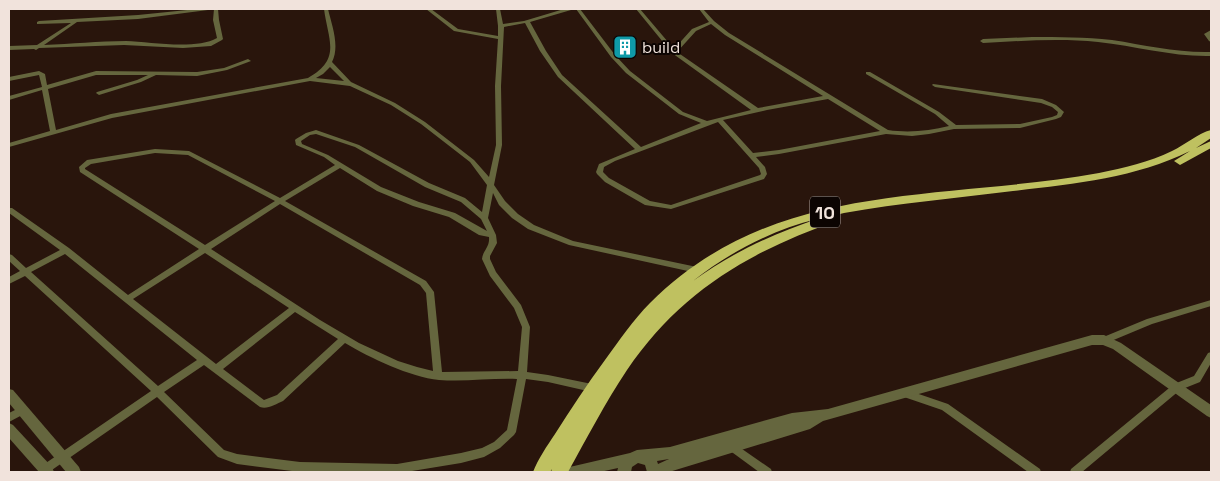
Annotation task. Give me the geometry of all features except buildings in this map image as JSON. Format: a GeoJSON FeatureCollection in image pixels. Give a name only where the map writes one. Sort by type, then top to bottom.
{"type":"FeatureCollection","features":[{"type":"Feature","properties":{"kind":"highway","name":"10"},"geometry":{"type":"LineString","coordinates":[[541,472],[592,388],[656,306],[697,270],[762,233],[804,218],[847,208],[942,195],[1051,184],[1121,172],[1165,159],[1198,143],[1211,133]]}},
{"type":"Feature","properties":{"kind":"highway","name":"10"},"geometry":{"type":"LineString","coordinates":[[559,472],[611,382],[642,339],[665,313],[702,280],[740,255],[808,226],[841,216],[1067,188],[1119,179],[1162,168],[1198,153],[1211,144]]}},
{"type":"Feature","properties":{"kind":"street"},"geometry":{"type":"LineString","coordinates":[[138,17],[139,9]]}},
{"type":"Feature","properties":{"kind":"street"},"geometry":{"type":"LineString","coordinates":[[39,23],[138,17],[208,9]]}},
{"type":"Feature","properties":{"kind":"street"},"geometry":{"type":"LineString","coordinates":[[9,48],[124,43],[178,46],[210,44],[220,39],[216,9]]}},
{"type":"Feature","properties":{"kind":"street"},"geometry":{"type":"LineString","coordinates":[[310,79],[323,72],[330,63],[334,46],[326,9]]}},
{"type":"Feature","properties":{"kind":"street"},"geometry":{"type":"LineString","coordinates":[[428,9],[456,30],[501,38]]}},
{"type":"Feature","properties":{"kind":"street"},"geometry":{"type":"LineString","coordinates":[[484,218],[492,187],[499,145],[498,77],[501,26],[498,9]]}},
{"type":"Feature","properties":{"kind":"street"},"geometry":{"type":"LineString","coordinates":[[501,26],[527,22],[569,9]]}},
{"type":"Feature","properties":{"kind":"street"},"geometry":{"type":"LineString","coordinates":[[578,9],[613,56],[628,72],[680,112],[706,123]]}},
{"type":"Feature","properties":{"kind":"street"},"geometry":{"type":"LineString","coordinates":[[638,9],[674,52],[756,110]]}},
{"type":"Feature","properties":{"kind":"street"},"geometry":{"type":"LineString","coordinates":[[700,9],[712,22],[734,38],[886,132]]}},
{"type":"Feature","properties":{"kind":"street"},"geometry":{"type":"LineString","coordinates":[[36,48],[76,21]]}},
{"type":"Feature","properties":{"kind":"street"},"geometry":{"type":"LineString","coordinates":[[527,22],[560,76],[640,149]]}},
{"type":"Feature","properties":{"kind":"street"},"geometry":{"type":"LineString","coordinates":[[674,52],[694,30],[712,22]]}},
{"type":"Feature","properties":{"kind":"street"},"geometry":{"type":"LineString","coordinates":[[1211,32],[1207,34],[1211,40]]}},
{"type":"Feature","properties":{"kind":"street"},"geometry":{"type":"LineString","coordinates":[[983,41],[1083,39],[1112,42],[1176,54],[1211,54]]}},
{"type":"Feature","properties":{"kind":"street"},"geometry":{"type":"LineString","coordinates":[[9,98],[99,73],[207,73],[248,61]]}},
{"type":"Feature","properties":{"kind":"street"},"geometry":{"type":"LineString","coordinates":[[330,63],[351,84],[393,104],[440,134],[472,161],[486,177],[502,203],[515,216],[531,227],[550,236],[580,245],[697,270]]}},
{"type":"Feature","properties":{"kind":"street"},"geometry":{"type":"LineString","coordinates":[[9,79],[41,73],[53,132]]}},
{"type":"Feature","properties":{"kind":"street"},"geometry":{"type":"LineString","coordinates":[[868,73],[937,113],[954,127]]}},
{"type":"Feature","properties":{"kind":"street"},"geometry":{"type":"LineString","coordinates":[[99,93],[143,80],[155,74]]}},
{"type":"Feature","properties":{"kind":"street"},"geometry":{"type":"LineString","coordinates":[[9,145],[111,116],[310,79],[351,84]]}},
{"type":"Feature","properties":{"kind":"street"},"geometry":{"type":"LineString","coordinates":[[751,155],[779,152],[886,132],[904,134],[934,132],[954,127],[1020,126],[1054,118],[1059,116],[1061,112],[1049,103],[1028,98],[934,85]]}},
{"type":"Feature","properties":{"kind":"street"},"geometry":{"type":"LineString","coordinates":[[719,119],[764,171],[762,177],[671,208],[642,200],[600,174],[599,169],[601,166],[706,123],[719,119],[756,110],[828,97]]}},
{"type":"Feature","properties":{"kind":"street"},"geometry":{"type":"LineString","coordinates":[[9,257],[27,271],[157,391],[216,450],[229,457],[300,466],[397,470],[484,452],[497,445],[511,432],[522,374],[526,327],[518,307],[493,274],[486,260],[486,256],[493,243],[492,235],[484,218],[463,200],[427,185],[357,146],[316,132],[298,140],[299,145],[326,156],[379,189],[416,204],[452,215],[482,233],[492,235]]}},
{"type":"Feature","properties":{"kind":"street"},"geometry":{"type":"LineString","coordinates":[[438,376],[430,292],[427,286],[280,201],[197,156],[182,152],[155,151],[89,162],[82,167],[82,170],[89,175],[295,308],[370,352],[394,363],[438,376],[464,378],[522,374],[592,388]]}},
{"type":"Feature","properties":{"kind":"street"},"geometry":{"type":"LineString","coordinates":[[127,299],[340,165]]}},
{"type":"Feature","properties":{"kind":"street"},"geometry":{"type":"LineString","coordinates":[[9,210],[66,250],[204,360],[263,404],[280,398],[345,338]]}},
{"type":"Feature","properties":{"kind":"street"},"geometry":{"type":"LineString","coordinates":[[9,281],[66,250]]}},
{"type":"Feature","properties":{"kind":"street"},"geometry":{"type":"LineString","coordinates":[[578,471],[632,463],[792,419],[819,417],[906,394],[931,385],[1092,340],[1104,340],[1150,321],[1211,303]]}},
{"type":"Feature","properties":{"kind":"street"},"geometry":{"type":"LineString","coordinates":[[216,369],[295,308]]}},
{"type":"Feature","properties":{"kind":"street"},"geometry":{"type":"LineString","coordinates":[[1104,340],[1177,387],[1211,412]]}},
{"type":"Feature","properties":{"kind":"street"},"geometry":{"type":"LineString","coordinates":[[1075,472],[1177,387],[1197,379],[1211,356]]}},
{"type":"Feature","properties":{"kind":"street"},"geometry":{"type":"LineString","coordinates":[[9,429],[46,471],[61,457],[204,360]]}},
{"type":"Feature","properties":{"kind":"street"},"geometry":{"type":"LineString","coordinates":[[906,394],[945,407],[1036,472]]}},
{"type":"Feature","properties":{"kind":"street"},"geometry":{"type":"LineString","coordinates":[[9,418],[14,404],[74,472]]}},
{"type":"Feature","properties":{"kind":"street"},"geometry":{"type":"LineString","coordinates":[[632,463],[652,464],[654,472],[673,464],[810,424],[819,417]]}},
{"type":"Feature","properties":{"kind":"street"},"geometry":{"type":"LineString","coordinates":[[732,447],[767,472]]}},
{"type":"Feature","properties":{"kind":"place","name":"build"},"geometry":{"type":"Point","coordinates":[625,47]}}]}
